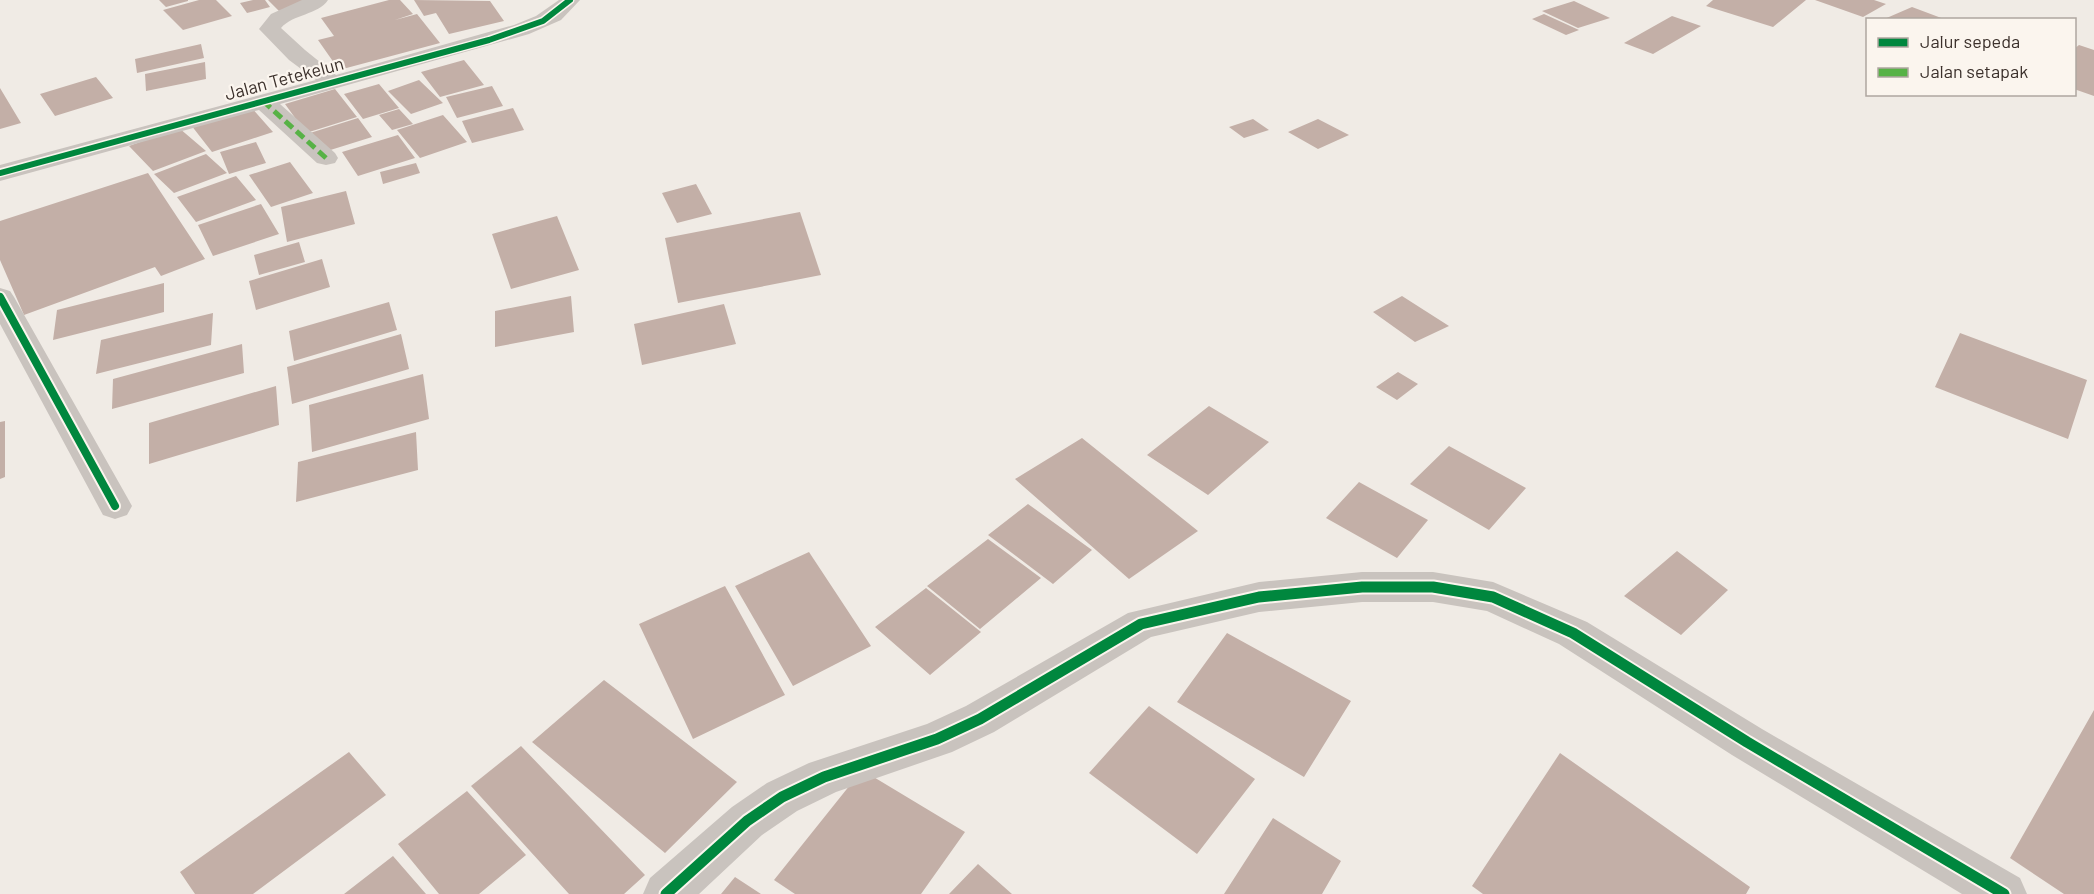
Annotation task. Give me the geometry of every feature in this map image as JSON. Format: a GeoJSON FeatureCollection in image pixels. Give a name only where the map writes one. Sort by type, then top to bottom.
{"type":"FeatureCollection","features":[{"type":"Feature","properties":{"kind":"street"},"geometry":{"type":"LineString","coordinates":[[318,0],[286,15],[272,24],[270,29],[297,55],[332,82]]}},
{"type":"Feature","properties":{"kind":"street","name":"Jalan Tetekelun"},"geometry":{"type":"LineString","coordinates":[[0,173],[457,49],[536,25],[563,9],[570,0]]}},
{"type":"Feature","properties":{"kind":"street"},"geometry":{"type":"LineString","coordinates":[[262,101],[326,158]]}},
{"type":"Feature","properties":{"kind":"street"},"geometry":{"type":"LineString","coordinates":[[0,297],[115,506]]}},
{"type":"Feature","properties":{"kind":"street"},"geometry":{"type":"LineString","coordinates":[[666,894],[747,821],[782,797],[824,777],[937,739],[980,719],[1141,624],[1259,597],[1362,587],[1421,587],[1493,597],[1573,633],[1747,742],[2004,894]]}},
{"type":"Feature","properties":{"kind":"building"},"geometry":{"type":"Polygon","coordinates":[[[159,0],[188,0],[188,1],[166,7],[159,0]]]}},
{"type":"Feature","properties":{"kind":"building"},"geometry":{"type":"Polygon","coordinates":[[[199,0],[216,0],[232,16],[183,30],[163,10],[199,0]]]}},
{"type":"Feature","properties":{"kind":"building"},"geometry":{"type":"Polygon","coordinates":[[[265,0],[270,7],[247,13],[240,3],[265,0]]]}},
{"type":"Feature","properties":{"kind":"building"},"geometry":{"type":"Polygon","coordinates":[[[268,0],[313,0],[279,11],[268,0]]]}},
{"type":"Feature","properties":{"kind":"building"},"geometry":{"type":"Polygon","coordinates":[[[389,0],[400,0],[413,14],[395,20],[417,14],[440,43],[339,70],[318,40],[334,36],[321,18],[389,0]]]}},
{"type":"Feature","properties":{"kind":"building"},"geometry":{"type":"Polygon","coordinates":[[[414,0],[490,1],[504,21],[449,34],[436,13],[424,16],[414,0]]]}},
{"type":"Feature","properties":{"kind":"building"},"geometry":{"type":"Polygon","coordinates":[[[1713,0],[1806,0],[1773,27],[1706,6],[1713,0]]]}},
{"type":"Feature","properties":{"kind":"building"},"geometry":{"type":"Polygon","coordinates":[[[1815,0],[1874,0],[1886,4],[1863,17],[1815,0]]]}},
{"type":"Feature","properties":{"kind":"building"},"geometry":{"type":"Polygon","coordinates":[[[1574,1],[1610,18],[1578,28],[1542,11],[1574,1]]]}},
{"type":"Feature","properties":{"kind":"building"},"geometry":{"type":"Polygon","coordinates":[[[1912,7],[1941,18],[1887,18],[1912,7]]]}},
{"type":"Feature","properties":{"kind":"building"},"geometry":{"type":"Polygon","coordinates":[[[1544,14],[1579,30],[1566,35],[1532,19],[1544,14]]]}},
{"type":"Feature","properties":{"kind":"building"},"geometry":{"type":"Polygon","coordinates":[[[1672,16],[1701,26],[1653,54],[1624,43],[1672,16]]]}},
{"type":"Feature","properties":{"kind":"building"},"geometry":{"type":"Polygon","coordinates":[[[201,44],[204,58],[137,73],[135,59],[201,44]]]}},
{"type":"Feature","properties":{"kind":"building"},"geometry":{"type":"Polygon","coordinates":[[[2079,45],[2094,50],[2094,96],[2076,90],[2076,47],[2079,45]]]}},
{"type":"Feature","properties":{"kind":"building"},"geometry":{"type":"Polygon","coordinates":[[[464,60],[484,85],[440,97],[421,72],[464,60]]]}},
{"type":"Feature","properties":{"kind":"building"},"geometry":{"type":"Polygon","coordinates":[[[205,62],[206,79],[146,91],[145,74],[205,62]]]}},
{"type":"Feature","properties":{"kind":"building"},"geometry":{"type":"Polygon","coordinates":[[[96,77],[113,98],[55,116],[40,94],[96,77]]]}},
{"type":"Feature","properties":{"kind":"building"},"geometry":{"type":"Polygon","coordinates":[[[419,80],[443,103],[411,114],[388,91],[419,80]]]}},
{"type":"Feature","properties":{"kind":"building"},"geometry":{"type":"Polygon","coordinates":[[[379,84],[399,108],[363,119],[344,94],[379,84]]]}},
{"type":"Feature","properties":{"kind":"building"},"geometry":{"type":"Polygon","coordinates":[[[492,86],[503,106],[457,118],[446,97],[492,86]]]}},
{"type":"Feature","properties":{"kind":"building"},"geometry":{"type":"Polygon","coordinates":[[[0,88],[21,123],[0,129],[0,88]]]}},
{"type":"Feature","properties":{"kind":"building"},"geometry":{"type":"Polygon","coordinates":[[[335,89],[357,117],[306,133],[285,104],[335,89]]]}},
{"type":"Feature","properties":{"kind":"building"},"geometry":{"type":"Polygon","coordinates":[[[250,106],[273,132],[212,152],[191,125],[250,106]]]}},
{"type":"Feature","properties":{"kind":"building"},"geometry":{"type":"Polygon","coordinates":[[[513,108],[524,130],[472,143],[462,121],[513,108]]]}},
{"type":"Feature","properties":{"kind":"building"},"geometry":{"type":"Polygon","coordinates":[[[399,109],[413,124],[392,130],[379,115],[399,109]]]}},
{"type":"Feature","properties":{"kind":"building"},"geometry":{"type":"Polygon","coordinates":[[[443,115],[467,142],[420,158],[397,130],[443,115]]]}},
{"type":"Feature","properties":{"kind":"building"},"geometry":{"type":"Polygon","coordinates":[[[358,118],[372,137],[324,152],[310,133],[358,118]]]}},
{"type":"Feature","properties":{"kind":"building"},"geometry":{"type":"Polygon","coordinates":[[[1253,119],[1269,130],[1244,138],[1229,127],[1253,119]]]}},
{"type":"Feature","properties":{"kind":"building"},"geometry":{"type":"Polygon","coordinates":[[[1318,119],[1349,135],[1318,149],[1288,132],[1318,119]]]}},
{"type":"Feature","properties":{"kind":"building"},"geometry":{"type":"Polygon","coordinates":[[[179,128],[206,151],[153,171],[129,146],[179,128]]]}},
{"type":"Feature","properties":{"kind":"building"},"geometry":{"type":"Polygon","coordinates":[[[398,135],[415,158],[358,176],[342,152],[398,135]]]}},
{"type":"Feature","properties":{"kind":"building"},"geometry":{"type":"Polygon","coordinates":[[[256,142],[266,163],[229,174],[220,152],[256,142]]]}},
{"type":"Feature","properties":{"kind":"building"},"geometry":{"type":"Polygon","coordinates":[[[206,154],[227,173],[174,193],[154,174],[206,154]]]}},
{"type":"Feature","properties":{"kind":"building"},"geometry":{"type":"Polygon","coordinates":[[[290,162],[313,193],[271,207],[249,175],[290,162]]]}},
{"type":"Feature","properties":{"kind":"building"},"geometry":{"type":"Polygon","coordinates":[[[416,163],[420,173],[383,184],[380,172],[416,163]]]}},
{"type":"Feature","properties":{"kind":"building"},"geometry":{"type":"Polygon","coordinates":[[[148,173],[205,259],[161,276],[155,267],[24,315],[0,260],[0,221],[148,173]]]}},
{"type":"Feature","properties":{"kind":"building"},"geometry":{"type":"Polygon","coordinates":[[[236,176],[256,200],[196,222],[177,197],[236,176]]]}},
{"type":"Feature","properties":{"kind":"building"},"geometry":{"type":"Polygon","coordinates":[[[696,184],[712,214],[677,223],[662,193],[696,184]]]}},
{"type":"Feature","properties":{"kind":"building"},"geometry":{"type":"Polygon","coordinates":[[[346,191],[355,224],[287,242],[281,207],[346,191]]]}},
{"type":"Feature","properties":{"kind":"building"},"geometry":{"type":"Polygon","coordinates":[[[261,204],[279,234],[213,256],[198,225],[261,204]]]}},
{"type":"Feature","properties":{"kind":"building"},"geometry":{"type":"Polygon","coordinates":[[[800,212],[821,275],[678,303],[665,238],[800,212]]]}},
{"type":"Feature","properties":{"kind":"building"},"geometry":{"type":"Polygon","coordinates":[[[557,216],[579,270],[511,289],[492,234],[557,216]]]}},
{"type":"Feature","properties":{"kind":"building"},"geometry":{"type":"Polygon","coordinates":[[[299,242],[305,262],[259,275],[254,255],[299,242]]]}},
{"type":"Feature","properties":{"kind":"building"},"geometry":{"type":"Polygon","coordinates":[[[322,259],[330,287],[256,310],[249,281],[322,259]]]}},
{"type":"Feature","properties":{"kind":"building"},"geometry":{"type":"Polygon","coordinates":[[[164,283],[164,312],[53,340],[57,310],[164,283]]]}},
{"type":"Feature","properties":{"kind":"building"},"geometry":{"type":"Polygon","coordinates":[[[571,296],[574,332],[495,347],[495,311],[571,296]]]}},
{"type":"Feature","properties":{"kind":"building"},"geometry":{"type":"Polygon","coordinates":[[[1402,296],[1449,326],[1415,342],[1373,312],[1402,296]]]}},
{"type":"Feature","properties":{"kind":"building"},"geometry":{"type":"Polygon","coordinates":[[[389,302],[397,330],[294,361],[289,331],[389,302]]]}},
{"type":"Feature","properties":{"kind":"building"},"geometry":{"type":"Polygon","coordinates":[[[724,304],[736,344],[642,365],[634,324],[724,304]]]}},
{"type":"Feature","properties":{"kind":"building"},"geometry":{"type":"Polygon","coordinates":[[[213,313],[211,345],[96,374],[101,340],[213,313]]]}},
{"type":"Feature","properties":{"kind":"building"},"geometry":{"type":"Polygon","coordinates":[[[1960,333],[2087,380],[2068,439],[1935,387],[1960,333]]]}},
{"type":"Feature","properties":{"kind":"building"},"geometry":{"type":"Polygon","coordinates":[[[401,334],[409,369],[292,404],[287,367],[401,334]]]}},
{"type":"Feature","properties":{"kind":"building"},"geometry":{"type":"Polygon","coordinates":[[[242,344],[244,373],[112,409],[113,379],[242,344]]]}},
{"type":"Feature","properties":{"kind":"building"},"geometry":{"type":"Polygon","coordinates":[[[1398,372],[1418,384],[1397,400],[1376,387],[1398,372]]]}},
{"type":"Feature","properties":{"kind":"building"},"geometry":{"type":"Polygon","coordinates":[[[423,374],[429,419],[312,452],[309,405],[423,374]]]}},
{"type":"Feature","properties":{"kind":"building"},"geometry":{"type":"Polygon","coordinates":[[[276,386],[279,425],[149,464],[149,423],[276,386]]]}},
{"type":"Feature","properties":{"kind":"building"},"geometry":{"type":"Polygon","coordinates":[[[1209,406],[1269,442],[1208,495],[1147,455],[1209,406]]]}},
{"type":"Feature","properties":{"kind":"building"},"geometry":{"type":"Polygon","coordinates":[[[5,421],[5,477],[0,479],[0,422],[5,421]]]}},
{"type":"Feature","properties":{"kind":"building"},"geometry":{"type":"Polygon","coordinates":[[[416,432],[418,470],[296,502],[298,462],[416,432]]]}},
{"type":"Feature","properties":{"kind":"building"},"geometry":{"type":"Polygon","coordinates":[[[1082,438],[1198,531],[1129,579],[1015,479],[1082,438]]]}},
{"type":"Feature","properties":{"kind":"building"},"geometry":{"type":"Polygon","coordinates":[[[1449,446],[1526,488],[1489,530],[1410,484],[1449,446]]]}},
{"type":"Feature","properties":{"kind":"building"},"geometry":{"type":"Polygon","coordinates":[[[1359,482],[1428,520],[1397,558],[1326,518],[1359,482]]]}},
{"type":"Feature","properties":{"kind":"building"},"geometry":{"type":"Polygon","coordinates":[[[1028,504],[1092,550],[1053,584],[988,535],[1028,504]]]}},
{"type":"Feature","properties":{"kind":"building"},"geometry":{"type":"Polygon","coordinates":[[[988,539],[1041,578],[980,629],[927,586],[988,539]]]}},
{"type":"Feature","properties":{"kind":"building"},"geometry":{"type":"Polygon","coordinates":[[[1677,551],[1728,590],[1681,635],[1624,596],[1677,551]]]}},
{"type":"Feature","properties":{"kind":"building"},"geometry":{"type":"Polygon","coordinates":[[[809,552],[871,646],[793,686],[735,586],[809,552]]]}},
{"type":"Feature","properties":{"kind":"building"},"geometry":{"type":"Polygon","coordinates":[[[725,586],[785,695],[693,739],[639,624],[725,586]]]}},
{"type":"Feature","properties":{"kind":"building"},"geometry":{"type":"Polygon","coordinates":[[[926,588],[981,632],[930,675],[875,627],[926,588]]]}},
{"type":"Feature","properties":{"kind":"building"},"geometry":{"type":"Polygon","coordinates":[[[1227,633],[1351,701],[1304,777],[1177,702],[1227,633]]]}},
{"type":"Feature","properties":{"kind":"building"},"geometry":{"type":"Polygon","coordinates":[[[604,680],[737,782],[665,853],[532,742],[604,680]]]}},
{"type":"Feature","properties":{"kind":"building"},"geometry":{"type":"Polygon","coordinates":[[[1149,706],[1255,779],[1197,854],[1089,773],[1149,706]]]}},
{"type":"Feature","properties":{"kind":"building"},"geometry":{"type":"Polygon","coordinates":[[[2094,710],[2094,894],[2064,894],[2010,858],[2094,710]]]}},
{"type":"Feature","properties":{"kind":"building"},"geometry":{"type":"Polygon","coordinates":[[[521,746],[645,875],[624,894],[569,894],[471,786],[521,746]]]}},
{"type":"Feature","properties":{"kind":"building"},"geometry":{"type":"Polygon","coordinates":[[[349,752],[386,795],[253,894],[195,894],[180,872],[349,752]]]}},
{"type":"Feature","properties":{"kind":"building"},"geometry":{"type":"Polygon","coordinates":[[[1560,753],[1750,887],[1746,894],[1483,894],[1472,886],[1560,753]]]}},
{"type":"Feature","properties":{"kind":"building"},"geometry":{"type":"Polygon","coordinates":[[[862,770],[965,832],[921,894],[795,894],[774,880],[862,770]]]}},
{"type":"Feature","properties":{"kind":"building"},"geometry":{"type":"Polygon","coordinates":[[[467,791],[526,855],[479,894],[439,894],[398,844],[467,791]]]}},
{"type":"Feature","properties":{"kind":"building"},"geometry":{"type":"Polygon","coordinates":[[[1273,818],[1341,861],[1322,894],[1224,894],[1273,818]]]}},
{"type":"Feature","properties":{"kind":"building"},"geometry":{"type":"Polygon","coordinates":[[[393,856],[426,894],[344,894],[393,856]]]}},
{"type":"Feature","properties":{"kind":"building"},"geometry":{"type":"Polygon","coordinates":[[[978,864],[1012,894],[949,894],[978,864]]]}},
{"type":"Feature","properties":{"kind":"building"},"geometry":{"type":"Polygon","coordinates":[[[735,877],[761,894],[721,894],[735,877]]]}},
{"type":"Feature","properties":{"kind":"marked path"},"geometry":{"type":"LineString","coordinates":[[263,101],[326,158]]}},
{"type":"Feature","properties":{"kind":"cycle path"},"geometry":{"type":"LineString","coordinates":[[0,173],[522,30],[553,15],[570,0]]}},
{"type":"Feature","properties":{"kind":"cycle path"},"geometry":{"type":"LineString","coordinates":[[0,297],[115,506]]}},
{"type":"Feature","properties":{"kind":"cycle path"},"geometry":{"type":"LineString","coordinates":[[666,894],[747,821],[782,797],[824,777],[937,739],[980,719],[1141,624],[1259,597],[1362,587],[1433,587],[1493,597],[1573,633],[1747,742],[2004,894]]}}]}
